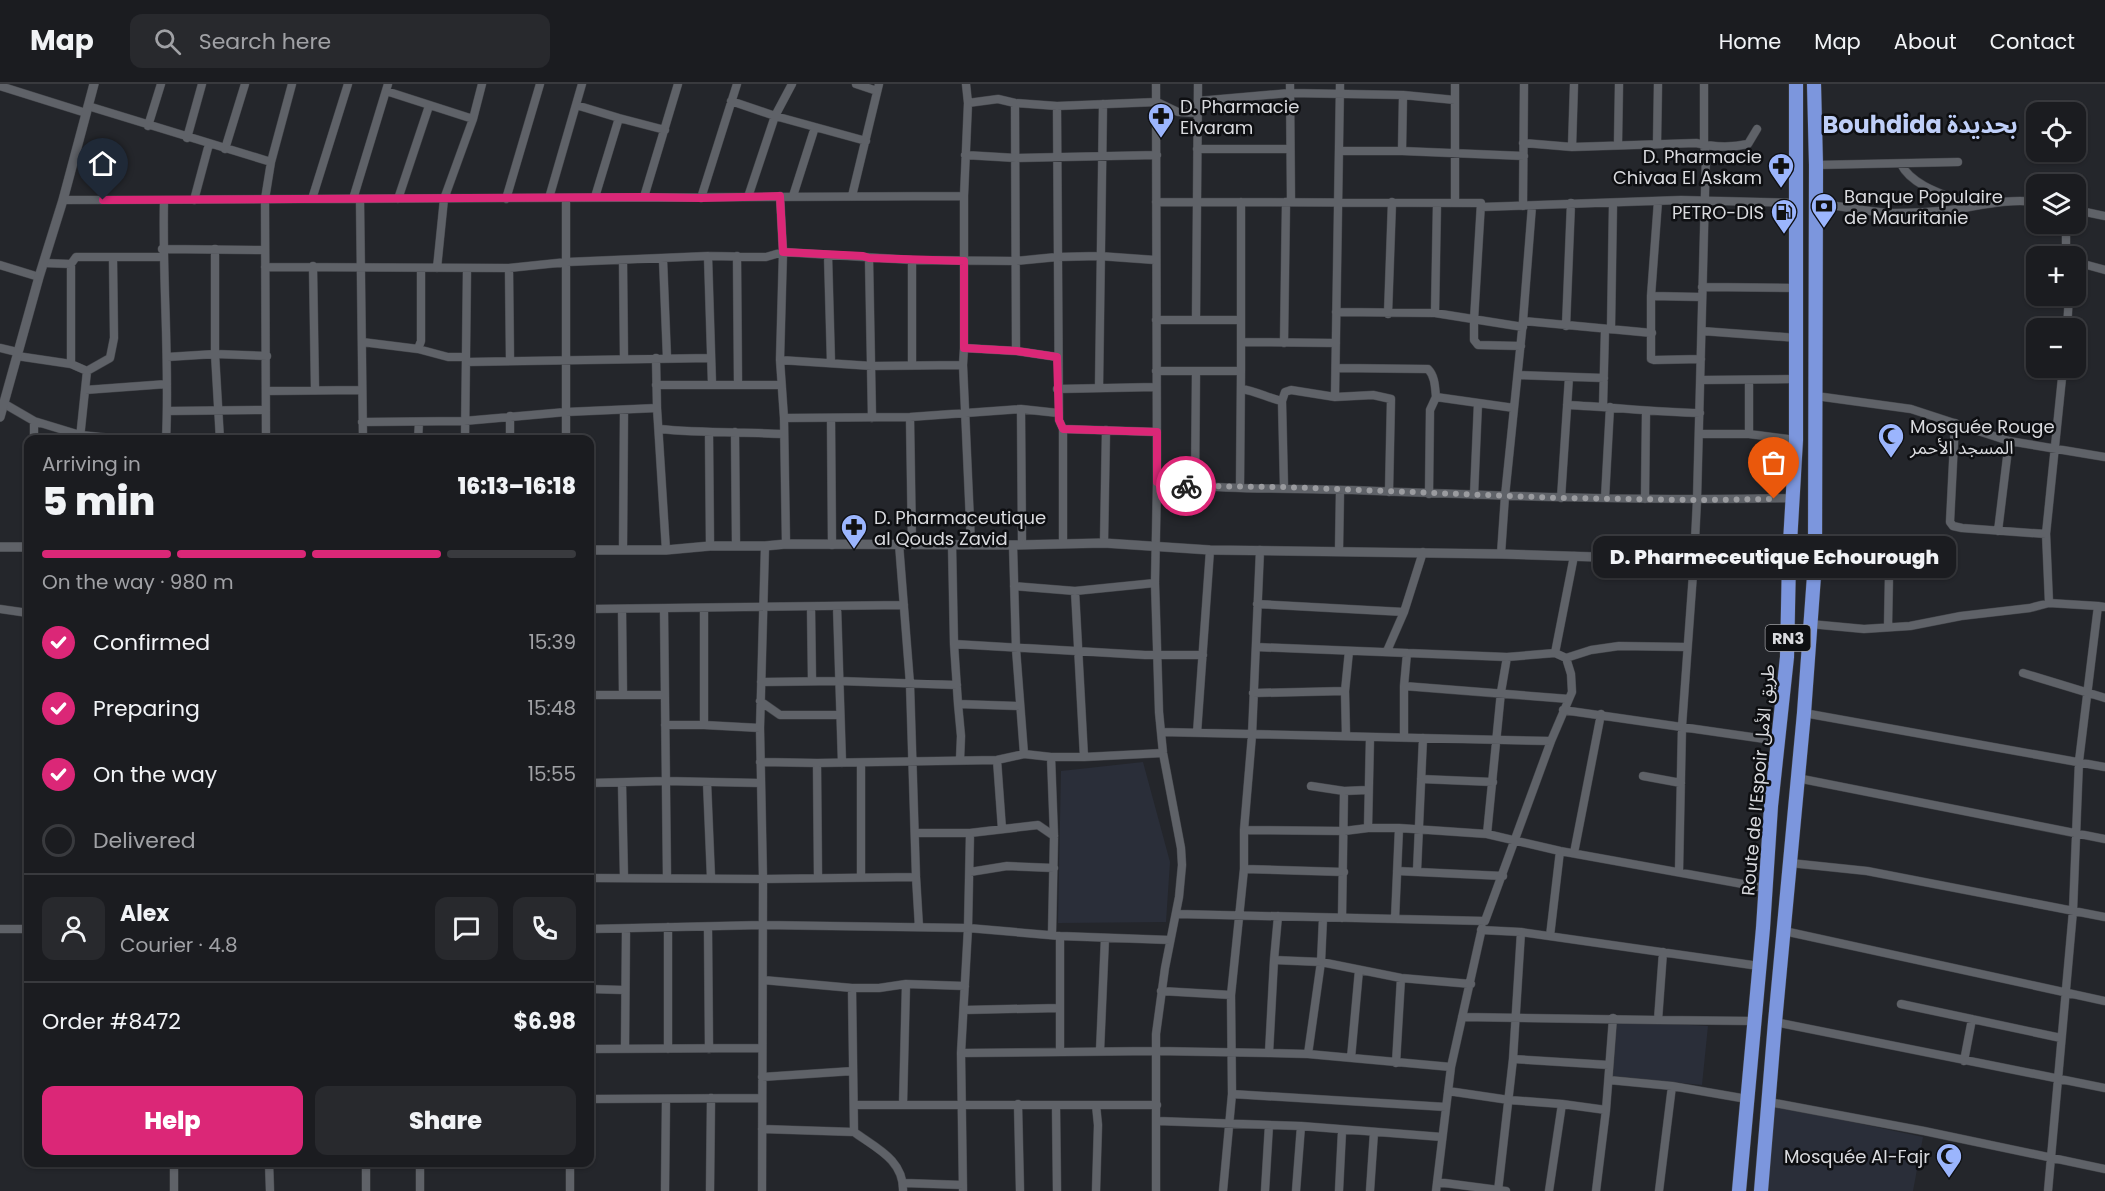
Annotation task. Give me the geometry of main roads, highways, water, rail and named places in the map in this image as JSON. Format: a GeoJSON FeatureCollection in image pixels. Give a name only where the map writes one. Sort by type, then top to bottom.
{"type":"FeatureCollection","features":[{"type":"Feature","properties":{"kind":"highway","name":"Route de l’Espoir طريق الأمل"},"geometry":{"type":"LineString","coordinates":[[1739,1191],[1771,806],[1787,657],[1789,560],[1796,440],[1796,84]]}},
{"type":"Feature","properties":{"kind":"highway","name":"RN3"},"geometry":{"type":"LineString","coordinates":[[1761,1191],[1804,713],[1815,562],[1816,165],[1814,84]]}},
{"type":"Feature","properties":{"kind":"place","name":"D. Pharmacie Elvaram"},"geometry":{"type":"Point","coordinates":[1161,139]}},
{"type":"Feature","properties":{"kind":"place","name":"D. Pharmacie Chivaa El Askam"},"geometry":{"type":"Point","coordinates":[1781,189]}},
{"type":"Feature","properties":{"kind":"place","name":"Banque Populaire de Mauritanie"},"geometry":{"type":"Point","coordinates":[1824,229]}},
{"type":"Feature","properties":{"kind":"place","name":"PETRO-DIS"},"geometry":{"type":"Point","coordinates":[1784,235]}},
{"type":"Feature","properties":{"kind":"place","name":"Mosquée Rouge المسجد الأحمر"},"geometry":{"type":"Point","coordinates":[1891,459]}},
{"type":"Feature","properties":{"kind":"place","name":"D. Pharmeceutique Echourough"},"geometry":{"type":"Point","coordinates":[1774,499]}},
{"type":"Feature","properties":{"kind":"place","name":"D. Pharmaceutique al Qouds Zavid"},"geometry":{"type":"Point","coordinates":[854,550]}},
{"type":"Feature","properties":{"kind":"place","name":"Mosquée Al-Fajr"},"geometry":{"type":"Point","coordinates":[1949,1179]}},
{"type":"Feature","properties":{"kind":"district","name":"Bouhdida بحديدة"},"geometry":{"type":"Point","coordinates":[1920,124]}}]}
